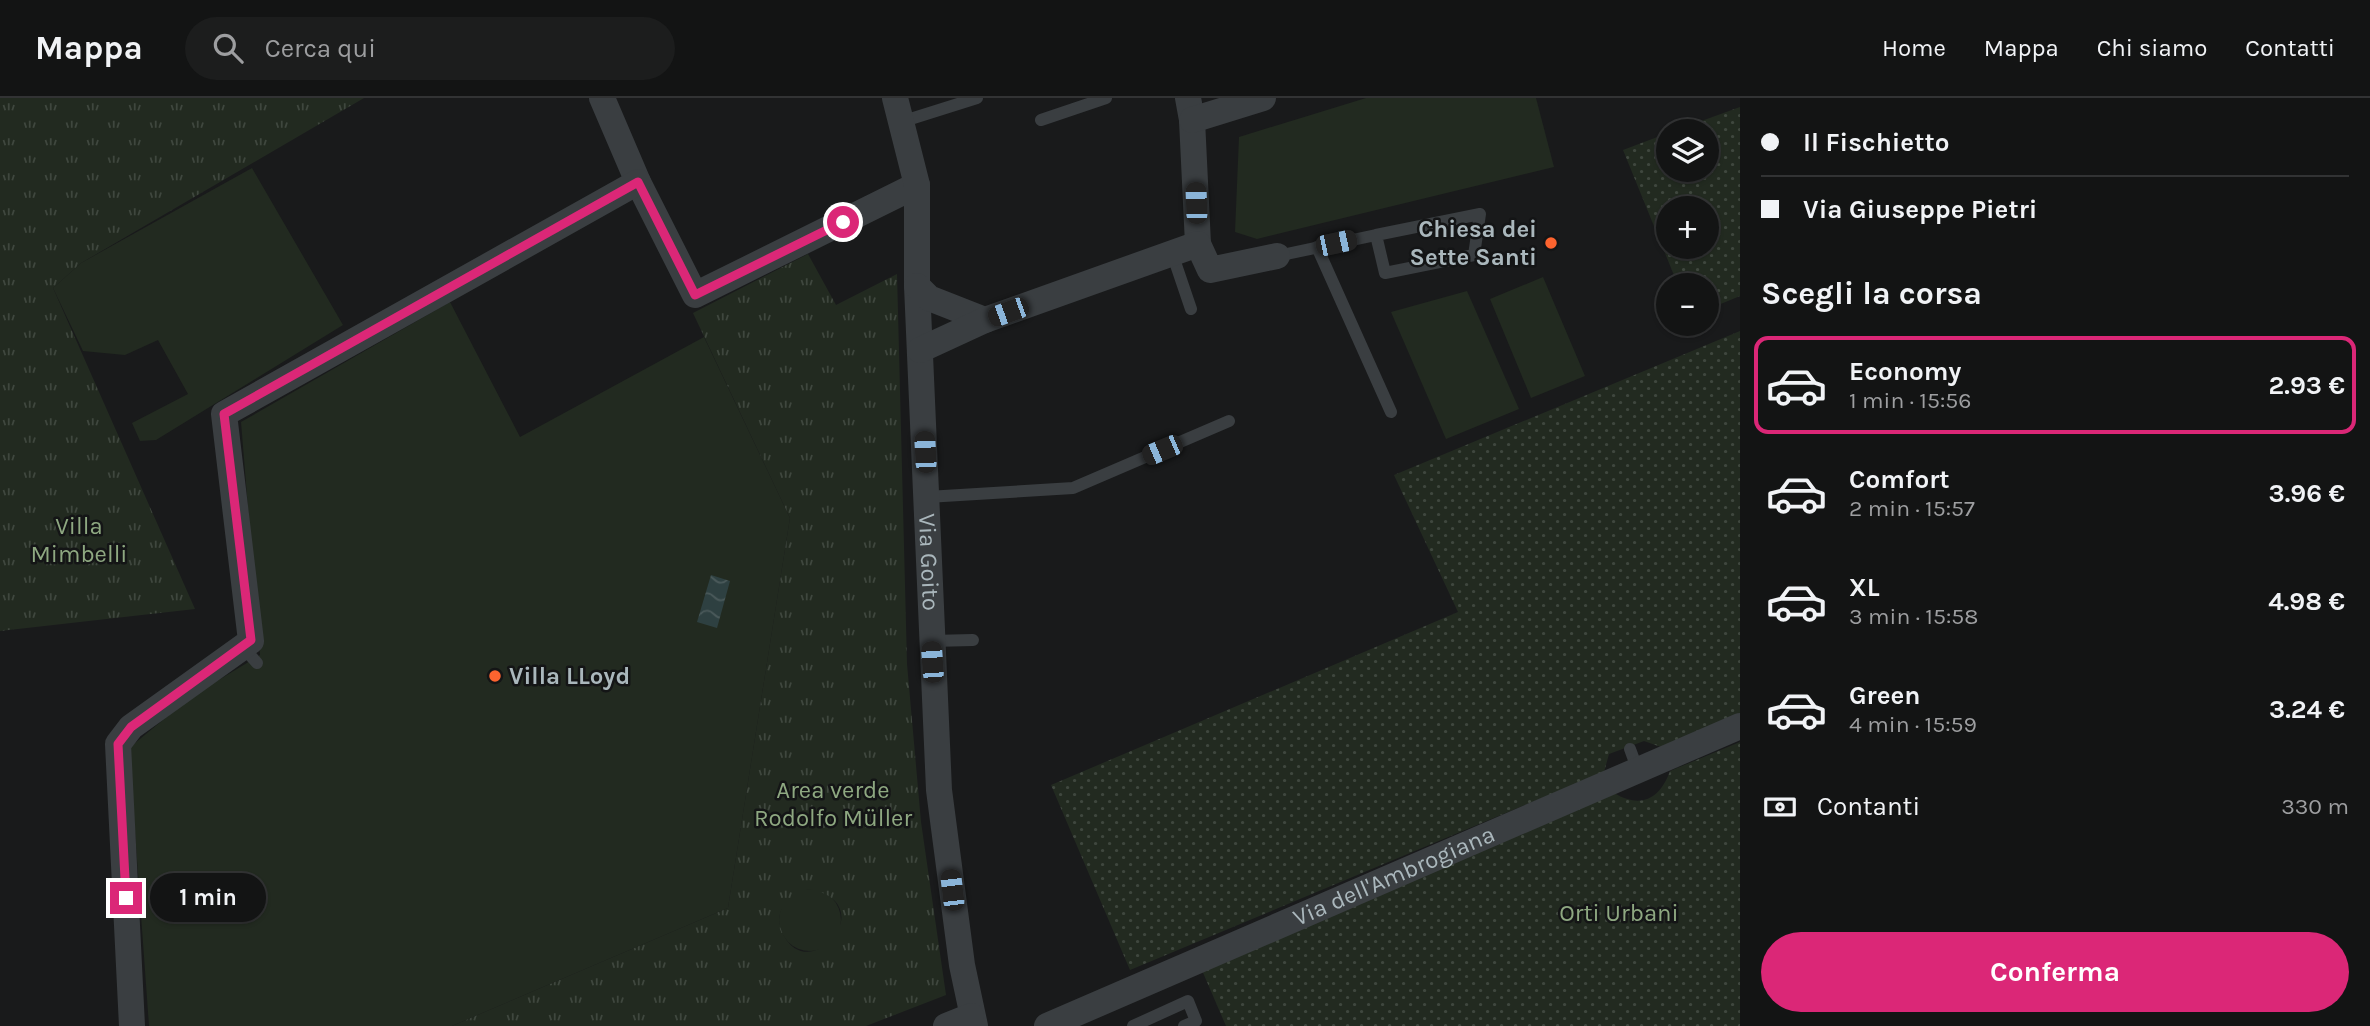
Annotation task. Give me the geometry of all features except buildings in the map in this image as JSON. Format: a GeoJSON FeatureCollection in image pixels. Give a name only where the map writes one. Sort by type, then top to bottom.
{"type":"FeatureCollection","features":[{"type":"Feature","properties":{"kind":"street"},"geometry":{"type":"LineString","coordinates":[[602,98],[638,182],[695,295],[917,185]]}},
{"type":"Feature","properties":{"kind":"street"},"geometry":{"type":"LineString","coordinates":[[1263,98],[1190,109],[1198,244],[1210,270],[1277,256]]}},
{"type":"Feature","properties":{"kind":"street","name":"Via Goito"},"geometry":{"type":"LineString","coordinates":[[900,110],[917,155],[917,286],[939,790],[973,1021]]}},
{"type":"Feature","properties":{"kind":"street"},"geometry":{"type":"LineString","coordinates":[[132,1026],[118,744],[131,727],[249,655],[251,640],[224,414],[638,182]]}},
{"type":"Feature","properties":{"kind":"street"},"geometry":{"type":"LineString","coordinates":[[920,350],[985,320],[1198,244]]}},
{"type":"Feature","properties":{"kind":"street"},"geometry":{"type":"LineString","coordinates":[[917,286],[929,298],[985,320]]}},
{"type":"Feature","properties":{"kind":"street","name":"Via dell'Ambrogiana"},"geometry":{"type":"LineString","coordinates":[[1047,1026],[1634,759],[1740,726]]}},
{"type":"Feature","properties":{"kind":"street"},"geometry":{"type":"LineString","coordinates":[[946,1026],[973,1021]]}},
{"type":"Feature","properties":{"kind":"lane"},"geometry":{"type":"LineString","coordinates":[[900,110],[977,98]]}},
{"type":"Feature","properties":{"kind":"lane"},"geometry":{"type":"LineString","coordinates":[[1041,120],[1106,98]]}},
{"type":"Feature","properties":{"kind":"lane"},"geometry":{"type":"LineString","coordinates":[[1277,256],[1376,234],[1480,214],[1474,255],[1385,273],[1376,234]]}},
{"type":"Feature","properties":{"kind":"lane"},"geometry":{"type":"LineString","coordinates":[[1317,247],[1391,412]]}},
{"type":"Feature","properties":{"kind":"lane"},"geometry":{"type":"LineString","coordinates":[[1172,253],[1191,309]]}},
{"type":"Feature","properties":{"kind":"lane"},"geometry":{"type":"LineString","coordinates":[[927,498],[1073,488],[1229,421]]}},
{"type":"Feature","properties":{"kind":"lane"},"geometry":{"type":"LineString","coordinates":[[931,641],[973,640]]}},
{"type":"Feature","properties":{"kind":"lane"},"geometry":{"type":"LineString","coordinates":[[1133,1026],[1188,1001],[1196,1021],[1184,1026]]}},
{"type":"Feature","properties":{"kind":"green space","name":"Villa Mimbelli"},"geometry":{"type":"Polygon","coordinates":[[[0,98],[364,98],[81,263],[53,288],[195,609],[0,631],[0,98]]]}},
{"type":"Feature","properties":{"kind":"green space"},"geometry":{"type":"Polygon","coordinates":[[[1366,98],[1536,98],[1554,167],[1257,239],[1235,232],[1239,137],[1366,98]]]}},
{"type":"Feature","properties":{"kind":"green space"},"geometry":{"type":"Polygon","coordinates":[[[1740,107],[1740,296],[1719,305],[1719,273],[1673,273],[1667,259],[1719,259],[1719,196],[1656,196],[1656,231],[1623,150],[1656,138],[1656,182],[1719,182],[1719,119],[1707,119],[1740,107]]]}},
{"type":"Feature","properties":{"kind":"green space"},"geometry":{"type":"Polygon","coordinates":[[[252,168],[343,325],[156,440],[140,441],[132,423],[188,394],[158,340],[125,355],[83,351],[53,288],[81,263],[252,168]]]}},
{"type":"Feature","properties":{"kind":"green space","name":"Area verde Rodolfo Müller"},"geometry":{"type":"Polygon","coordinates":[[[808,254],[836,305],[897,274],[907,664],[921,822],[946,995],[866,1026],[452,1026],[728,908],[790,518],[693,313],[808,254]],[[809,889],[794,896],[783,906],[780,928],[796,949],[810,952],[823,947],[834,936],[841,923],[840,909],[830,897],[809,889]]]}},
{"type":"Feature","properties":{"kind":"green space"},"geometry":{"type":"Polygon","coordinates":[[[1543,277],[1585,376],[1531,398],[1490,299],[1543,277]]]}},
{"type":"Feature","properties":{"kind":"green space"},"geometry":{"type":"Polygon","coordinates":[[[1467,291],[1519,409],[1446,439],[1391,312],[1467,291]]]}},
{"type":"Feature","properties":{"kind":"green space","name":"Villa LLoyd"},"geometry":{"type":"Polygon","coordinates":[[[450,302],[520,437],[704,337],[790,518],[728,908],[452,1026],[149,1026],[129,748],[192,696],[260,655],[241,422],[450,302]]]}},
{"type":"Feature","properties":{"kind":"green space"},"geometry":{"type":"Polygon","coordinates":[[[1740,331],[1740,713],[1661,747],[1644,741],[1609,754],[1604,772],[1130,970],[1051,785],[1458,612],[1394,475],[1740,331]]]}},
{"type":"Feature","properties":{"kind":"green space","name":"Orti Urbani"},"geometry":{"type":"Polygon","coordinates":[[[1740,742],[1740,1026],[1226,1026],[1201,968],[1614,793],[1633,800],[1648,798],[1661,788],[1670,771],[1740,742]]]}},
{"type":"Feature","properties":{"kind":"green space"},"geometry":{"type":"Polygon","coordinates":[[[810,889],[822,891],[832,898],[839,908],[839,932],[832,942],[822,949],[810,951],[798,949],[788,942],[781,932],[779,920],[781,908],[788,898],[798,891],[810,889]]]}},
{"type":"Feature","properties":{"kind":"water"},"geometry":{"type":"Polygon","coordinates":[[[711,575],[730,581],[717,628],[697,622],[711,575]]]}},
{"type":"Feature","properties":{"kind":"place","name":"Chiesa dei Sette Santi"},"geometry":{"type":"Point","coordinates":[1551,243]}},
{"type":"Feature","properties":{"kind":"place","name":"Villa LLoyd"},"geometry":{"type":"Point","coordinates":[495,676]}},
{"type":"Feature","properties":{"kind":"route"},"geometry":{"type":"LineString","coordinates":[[126,898],[118,744],[131,727],[251,640],[224,414],[638,182],[695,295],[843,222]]}}]}
